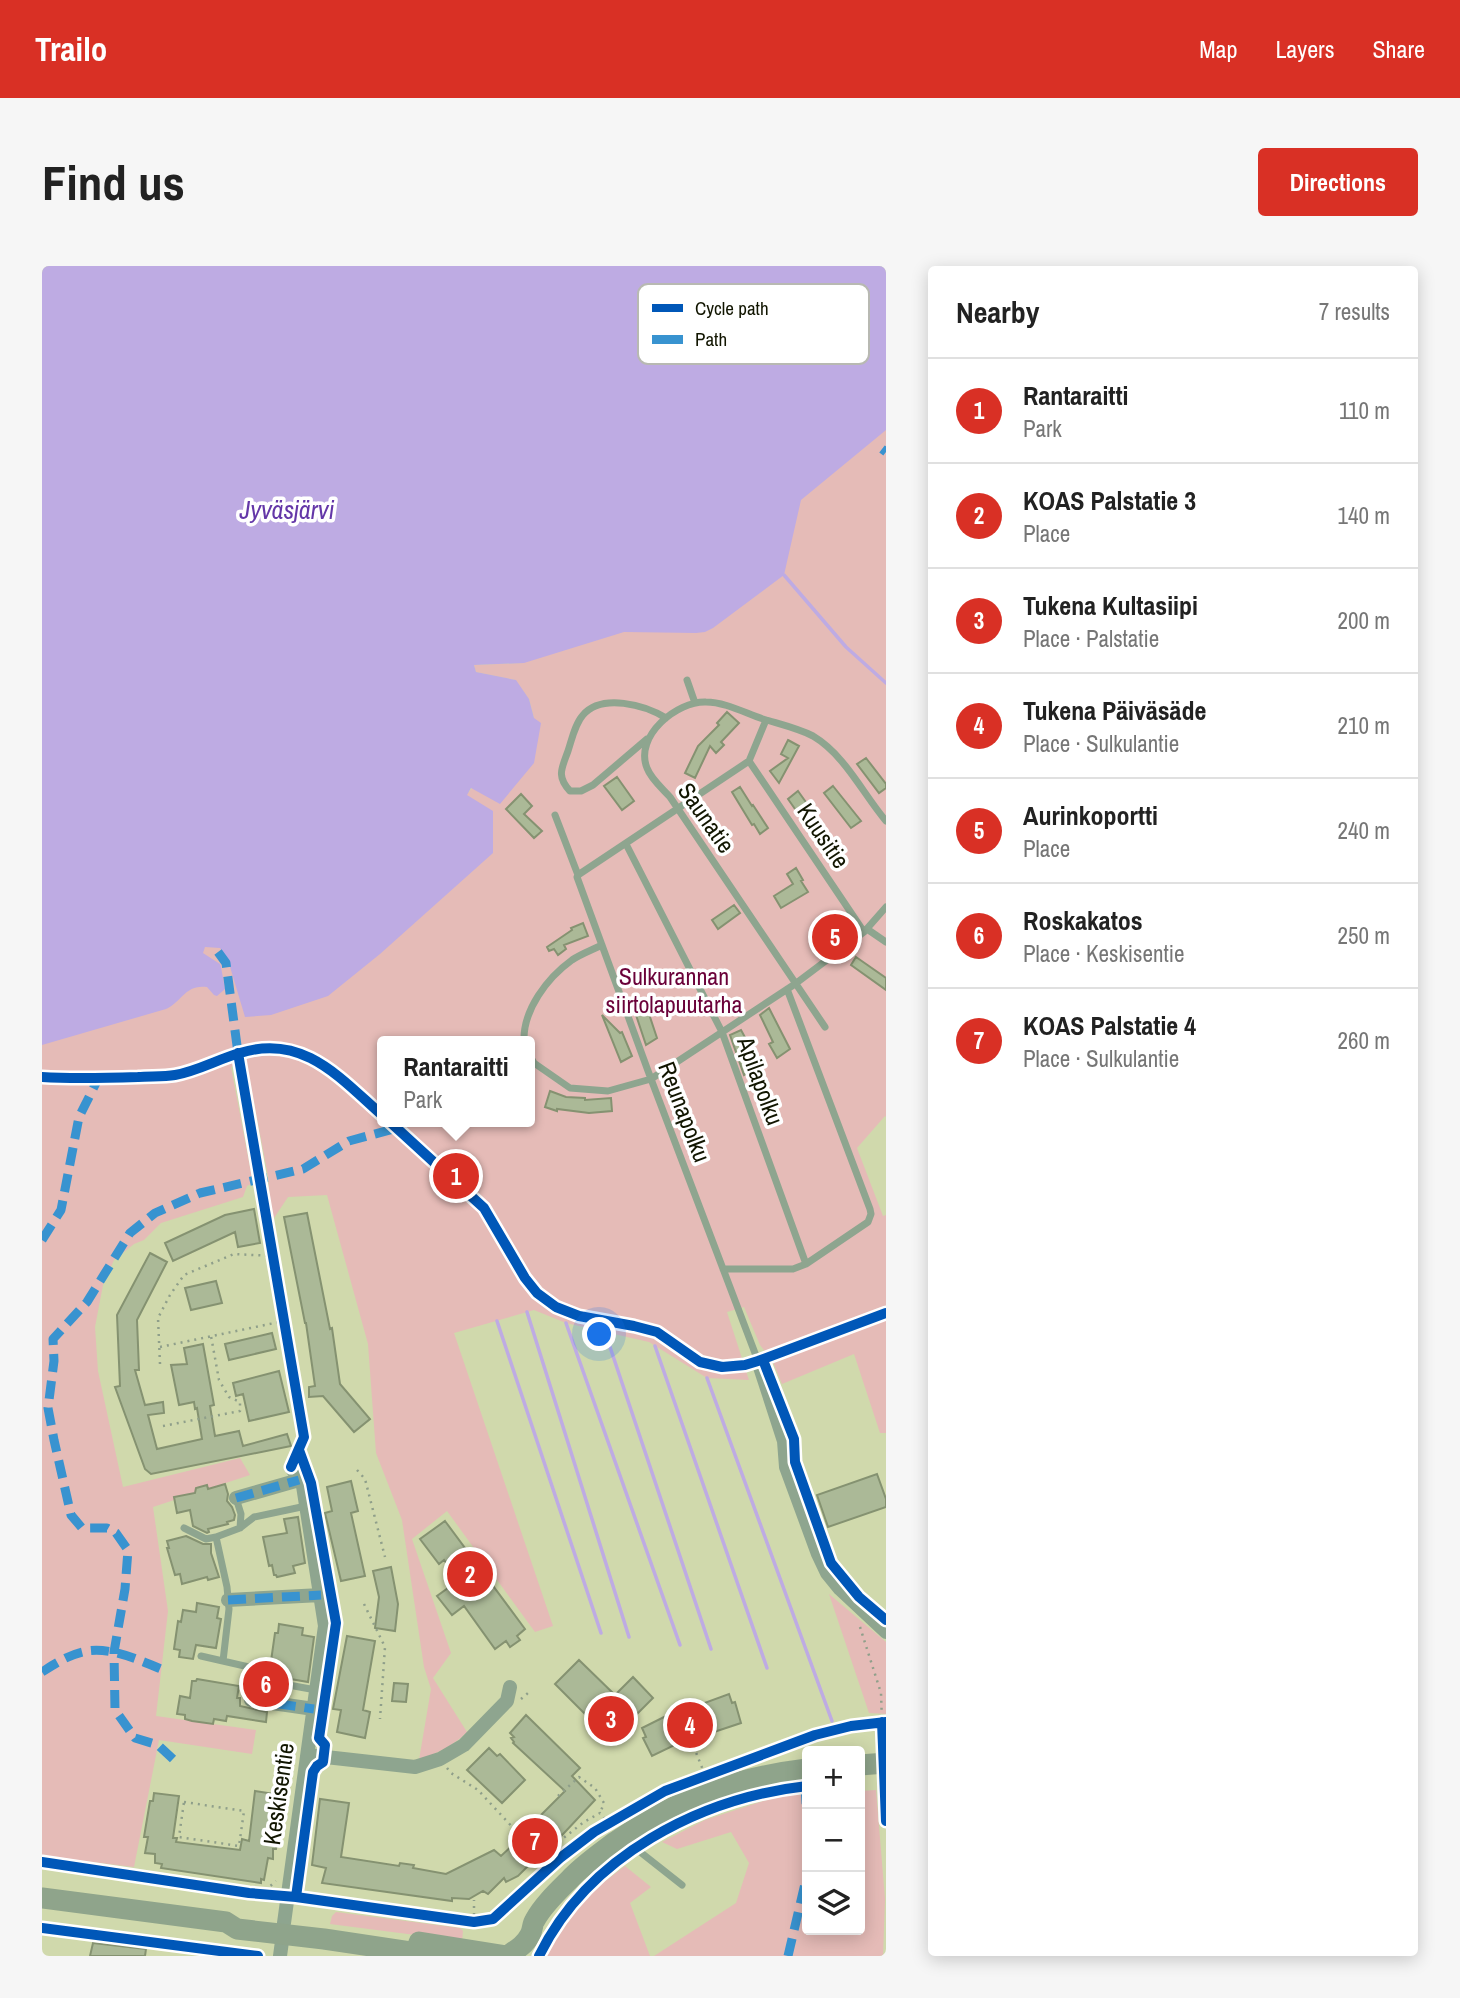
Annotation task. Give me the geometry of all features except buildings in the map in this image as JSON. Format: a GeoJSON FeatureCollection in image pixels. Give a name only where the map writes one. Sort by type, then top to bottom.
{"type":"FeatureCollection","features":[{"type":"Feature","properties":{"kind":"main road"},"geometry":{"type":"LineString","coordinates":[[865,1765],[886,1763]]}},
{"type":"Feature","properties":{"kind":"main road"},"geometry":{"type":"LineString","coordinates":[[283,1928],[470,1949],[507,1956],[520,1948],[531,1934],[534,1921],[571,1877],[597,1855],[613,1826],[641,1824],[686,1800],[732,1783],[802,1770]]}},
{"type":"Feature","properties":{"kind":"main road"},"geometry":{"type":"LineString","coordinates":[[42,1898],[226,1922],[238,1918],[437,1956]]}},
{"type":"Feature","properties":{"kind":"street"},"geometry":{"type":"LineString","coordinates":[[758,1362],[784,1441],[786,1467],[818,1555],[840,1590],[886,1632]]}},
{"type":"Feature","properties":{"kind":"street","name":"Keskisentie"},"geometry":{"type":"LineString","coordinates":[[280,1956],[325,1626],[303,1486],[291,1467]]}},
{"type":"Feature","properties":{"kind":"street"},"geometry":{"type":"LineString","coordinates":[[236,1498],[299,1480]]}},
{"type":"Feature","properties":{"kind":"street"},"geometry":{"type":"LineString","coordinates":[[228,1600],[321,1595]]}},
{"type":"Feature","properties":{"kind":"street"},"geometry":{"type":"LineString","coordinates":[[308,1755],[415,1767],[432,1762],[464,1745],[507,1701],[510,1687]]}},
{"type":"Feature","properties":{"kind":"street"},"geometry":{"type":"LineString","coordinates":[[251,1700],[314,1709]]}},
{"type":"Feature","properties":{"kind":"lane"},"geometry":{"type":"LineString","coordinates":[[687,680],[695,703]]}},
{"type":"Feature","properties":{"kind":"lane"},"geometry":{"type":"LineString","coordinates":[[666,718],[655,711],[612,702],[595,706],[584,714],[576,726],[561,772],[562,783],[570,791],[581,792],[593,785],[651,735],[666,718],[681,708],[695,703],[716,703],[815,737],[839,758],[886,821]]}},
{"type":"Feature","properties":{"kind":"lane"},"geometry":{"type":"LineString","coordinates":[[578,875],[749,761],[765,720]]}},
{"type":"Feature","properties":{"kind":"lane","name":"Saunatie"},"geometry":{"type":"LineString","coordinates":[[651,735],[646,744],[646,766],[653,778],[677,809],[825,1027]]}},
{"type":"Feature","properties":{"kind":"lane","name":"Kuusitie"},"geometry":{"type":"LineString","coordinates":[[749,761],[865,931]]}},
{"type":"Feature","properties":{"kind":"lane","name":"Reunapolku"},"geometry":{"type":"LineString","coordinates":[[555,815],[758,1362]]}},
{"type":"Feature","properties":{"kind":"lane","name":"Apilapolku"},"geometry":{"type":"LineString","coordinates":[[626,844],[722,1032],[806,1264]]}},
{"type":"Feature","properties":{"kind":"lane"},"geometry":{"type":"LineString","coordinates":[[535,1064],[570,1088],[608,1091],[651,1079],[795,984],[865,931],[886,907]]}},
{"type":"Feature","properties":{"kind":"lane"},"geometry":{"type":"LineString","coordinates":[[865,931],[886,942]]}},
{"type":"Feature","properties":{"kind":"lane"},"geometry":{"type":"LineString","coordinates":[[524,1036],[523,1029],[539,992],[572,960],[602,945]]}},
{"type":"Feature","properties":{"kind":"lane"},"geometry":{"type":"LineString","coordinates":[[723,1269],[793,1269],[806,1264],[870,1218],[870,1209],[787,989]]}},
{"type":"Feature","properties":{"kind":"lane"},"geometry":{"type":"LineString","coordinates":[[236,1498],[241,1514],[240,1528]]}},
{"type":"Feature","properties":{"kind":"lane"},"geometry":{"type":"LineString","coordinates":[[184,1528],[206,1539],[240,1528],[254,1517],[306,1506]]}},
{"type":"Feature","properties":{"kind":"lane"},"geometry":{"type":"LineString","coordinates":[[216,1537],[229,1609],[223,1661]]}},
{"type":"Feature","properties":{"kind":"lane"},"geometry":{"type":"LineString","coordinates":[[201,1657],[262,1670],[284,1684],[317,1690]]}},
{"type":"Feature","properties":{"kind":"lane"},"geometry":{"type":"LineString","coordinates":[[251,1700],[254,1668]]}},
{"type":"Feature","properties":{"kind":"lane"},"geometry":{"type":"LineString","coordinates":[[613,1826],[682,1885]]}},
{"type":"Feature","properties":{"kind":"path"},"geometry":{"type":"LineString","coordinates":[[160,1364],[158,1318],[184,1275],[234,1254],[272,1250],[275,1269]]}},
{"type":"Feature","properties":{"kind":"path"},"geometry":{"type":"LineString","coordinates":[[159,1347],[211,1336],[285,1327],[282,1308]]}},
{"type":"Feature","properties":{"kind":"path"},"geometry":{"type":"LineString","coordinates":[[163,1426],[240,1411],[240,1402],[229,1397],[219,1380],[211,1336]]}},
{"type":"Feature","properties":{"kind":"path"},"geometry":{"type":"LineString","coordinates":[[357,1470],[365,1479],[385,1557]]}},
{"type":"Feature","properties":{"kind":"path"},"geometry":{"type":"LineString","coordinates":[[364,1604],[385,1647],[380,1719]]}},
{"type":"Feature","properties":{"kind":"path"},"geometry":{"type":"LineString","coordinates":[[863,1612],[860,1626],[881,1693],[880,1725]]}},
{"type":"Feature","properties":{"kind":"path"},"geometry":{"type":"LineString","coordinates":[[691,1740],[700,1777],[717,1771]]}},
{"type":"Feature","properties":{"kind":"path"},"geometry":{"type":"LineString","coordinates":[[444,1763],[451,1773],[478,1790],[516,1831]]}},
{"type":"Feature","properties":{"kind":"path"},"geometry":{"type":"LineString","coordinates":[[553,1846],[600,1813],[604,1803],[595,1788],[579,1777],[558,1796]]}},
{"type":"Feature","properties":{"kind":"path"},"geometry":{"type":"LineString","coordinates":[[184,1802],[199,1802],[244,1811],[239,1846],[179,1837],[184,1802]]}},
{"type":"Feature","properties":{"kind":"path"},"geometry":{"type":"LineString","coordinates":[[600,1813],[613,1826]]}},
{"type":"Feature","properties":{"kind":"path"},"geometry":{"type":"LineString","coordinates":[[254,1894],[280,1877]]}},
{"type":"Feature","properties":{"kind":"path"},"geometry":{"type":"LineString","coordinates":[[254,1894],[287,1898]]}},
{"type":"Feature","properties":{"kind":"path"},"geometry":{"type":"LineString","coordinates":[[470,1949],[478,1922],[474,1900]]}},
{"type":"Feature","properties":{"kind":"path"},"geometry":{"type":"LineString","coordinates":[[460,1921],[478,1922]]}},
{"type":"Feature","properties":{"kind":"green space","name":"Sulkurannan siirtolapuutarha"},"geometry":{"type":"Polygon","coordinates":[[[886,290],[886,1117],[857,1148],[883,1216],[886,1215],[886,1433],[880,1433],[854,1354],[782,1384],[773,1362],[760,1345],[744,1307],[727,1312],[749,1380],[707,1378],[649,1342],[566,1323],[534,1310],[454,1333],[553,1626],[535,1632],[447,1511],[412,1539],[451,1653],[433,1678],[467,1732],[444,1749],[419,1760],[431,1689],[424,1667],[402,1520],[376,1453],[368,1344],[327,1195],[288,1197],[272,1221],[268,1176],[246,1061],[231,1067],[253,1183],[247,1186],[243,1197],[161,1223],[144,1240],[134,1244],[114,1260],[103,1285],[95,1327],[98,1371],[123,1487],[240,1458],[250,1475],[153,1507],[168,1611],[156,1716],[256,1730],[252,1754],[159,1740],[134,1867],[42,1856],[42,922],[467,794],[534,718],[529,699],[515,680],[476,672],[474,665],[523,663],[814,364],[869,364],[869,307],[886,290]]]}},
{"type":"Feature","properties":{"kind":"green space"},"geometry":{"type":"Polygon","coordinates":[[[829,1594],[886,1642],[886,1714],[869,1713],[829,1594]]]}},
{"type":"Feature","properties":{"kind":"green space"},"geometry":{"type":"Polygon","coordinates":[[[876,1790],[885,1899],[883,1956],[654,1956],[736,1903],[749,1863],[731,1832],[677,1849],[662,1842],[705,1820],[779,1796],[802,1794],[802,1935],[865,1935],[865,1791],[876,1790]]]}},
{"type":"Feature","properties":{"kind":"green space"},"geometry":{"type":"Polygon","coordinates":[[[625,1866],[651,1887],[630,1903],[650,1956],[545,1956],[565,1921],[587,1895],[625,1866]]]}},
{"type":"Feature","properties":{"kind":"green space"},"geometry":{"type":"Polygon","coordinates":[[[336,1912],[460,1928],[463,1931],[462,1941],[330,1924],[336,1912]]]}},
{"type":"Feature","properties":{"kind":"water","name":"Jyväsjärvi"},"geometry":{"type":"Polygon","coordinates":[[[42,266],[886,266],[886,430],[801,500],[784,575],[705,632],[624,632],[524,663],[474,665],[476,672],[516,680],[529,699],[534,718],[541,723],[534,763],[500,804],[471,788],[467,795],[493,811],[493,853],[380,954],[328,996],[271,1015],[245,1017],[228,960],[220,948],[205,947],[203,953],[221,967],[225,989],[217,996],[207,987],[194,988],[166,1009],[42,1045],[42,266]]]}},
{"type":"Feature","properties":{"kind":"waterway"},"geometry":{"type":"LineString","coordinates":[[784,575],[846,647],[886,683]]}},
{"type":"Feature","properties":{"kind":"waterway"},"geometry":{"type":"LineString","coordinates":[[527,1312],[629,1637]]}},
{"type":"Feature","properties":{"kind":"waterway"},"geometry":{"type":"LineString","coordinates":[[497,1321],[601,1633]]}},
{"type":"Feature","properties":{"kind":"waterway"},"geometry":{"type":"LineString","coordinates":[[566,1323],[680,1645]]}},
{"type":"Feature","properties":{"kind":"waterway"},"geometry":{"type":"LineString","coordinates":[[605,1332],[711,1649]]}},
{"type":"Feature","properties":{"kind":"waterway"},"geometry":{"type":"LineString","coordinates":[[655,1346],[767,1668]]}},
{"type":"Feature","properties":{"kind":"waterway"},"geometry":{"type":"LineString","coordinates":[[707,1378],[832,1721]]}},
{"type":"Feature","properties":{"kind":"marked path"},"geometry":{"type":"LineString","coordinates":[[882,449],[886,452]]}},
{"type":"Feature","properties":{"kind":"marked path"},"geometry":{"type":"LineString","coordinates":[[218,952],[226,963],[238,1053]]}},
{"type":"Feature","properties":{"kind":"marked path"},"geometry":{"type":"LineString","coordinates":[[42,1240],[61,1210],[79,1117],[98,1079]]}},
{"type":"Feature","properties":{"kind":"marked path"},"geometry":{"type":"LineString","coordinates":[[173,1759],[158,1745],[135,1738],[115,1710],[114,1652],[125,1589],[128,1550],[116,1533],[107,1528],[82,1528],[71,1515],[48,1408],[54,1361],[53,1339],[87,1302],[130,1233],[155,1213],[200,1193],[303,1169],[349,1141],[397,1128]]}},
{"type":"Feature","properties":{"kind":"marked path"},"geometry":{"type":"LineString","coordinates":[[236,1498],[299,1480]]}},
{"type":"Feature","properties":{"kind":"marked path"},"geometry":{"type":"LineString","coordinates":[[228,1600],[321,1595]]}},
{"type":"Feature","properties":{"kind":"marked path"},"geometry":{"type":"LineString","coordinates":[[42,1672],[81,1652],[96,1650],[125,1655],[161,1669]]}},
{"type":"Feature","properties":{"kind":"marked path"},"geometry":{"type":"LineString","coordinates":[[251,1700],[314,1709]]}},
{"type":"Feature","properties":{"kind":"marked path"},"geometry":{"type":"LineString","coordinates":[[788,1956],[802,1896]]}},
{"type":"Feature","properties":{"kind":"cycle path"},"geometry":{"type":"LineString","coordinates":[[42,1077],[170,1076],[192,1071],[240,1053],[262,1048],[283,1049],[302,1054],[319,1063],[377,1110]]}},
{"type":"Feature","properties":{"kind":"cycle path"},"geometry":{"type":"LineString","coordinates":[[238,1053],[304,1437],[291,1467]]}},
{"type":"Feature","properties":{"kind":"cycle path"},"geometry":{"type":"LineString","coordinates":[[395,1127],[484,1208],[525,1278],[537,1293],[556,1307],[579,1316],[657,1332],[700,1362],[722,1367],[745,1365],[886,1313]]}},
{"type":"Feature","properties":{"kind":"cycle path"},"geometry":{"type":"LineString","coordinates":[[763,1360],[794,1439],[795,1462],[831,1563],[859,1597],[886,1620]]}},
{"type":"Feature","properties":{"kind":"cycle path"},"geometry":{"type":"LineString","coordinates":[[296,1897],[313,1772],[323,1762],[325,1745],[319,1738],[336,1623],[311,1483],[299,1450]]}},
{"type":"Feature","properties":{"kind":"cycle path"},"geometry":{"type":"LineString","coordinates":[[882,1722],[886,1821]]}},
{"type":"Feature","properties":{"kind":"cycle path"},"geometry":{"type":"LineString","coordinates":[[42,1862],[249,1893],[474,1922],[493,1919],[560,1858],[594,1832],[665,1791],[815,1735],[851,1726],[886,1722]]}},
{"type":"Feature","properties":{"kind":"cycle path"},"geometry":{"type":"LineString","coordinates":[[539,1956],[560,1920],[586,1889],[617,1861],[651,1838],[688,1819],[727,1804],[802,1787]]}},
{"type":"Feature","properties":{"kind":"cycle path"},"geometry":{"type":"LineString","coordinates":[[42,1928],[258,1956]]}},
{"type":"Feature","properties":{"kind":"place","name":"Aurinkoportti"},"geometry":{"type":"Point","coordinates":[835,937]}},
{"type":"Feature","properties":{"kind":"place","name":"Rantaraitti"},"geometry":{"type":"Point","coordinates":[456,1176]}},
{"type":"Feature","properties":{"kind":"place","name":"KOAS Palstatie 3"},"geometry":{"type":"Point","coordinates":[470,1574]}},
{"type":"Feature","properties":{"kind":"place","name":"Roskakatos"},"geometry":{"type":"Point","coordinates":[266,1684]}},
{"type":"Feature","properties":{"kind":"place","name":"Tukena Kultasiipi"},"geometry":{"type":"Point","coordinates":[611,1719]}},
{"type":"Feature","properties":{"kind":"place","name":"Tukena Päiväsäde"},"geometry":{"type":"Point","coordinates":[690,1725]}},
{"type":"Feature","properties":{"kind":"place","name":"KOAS Palstatie 4"},"geometry":{"type":"Point","coordinates":[535,1841]}}]}
